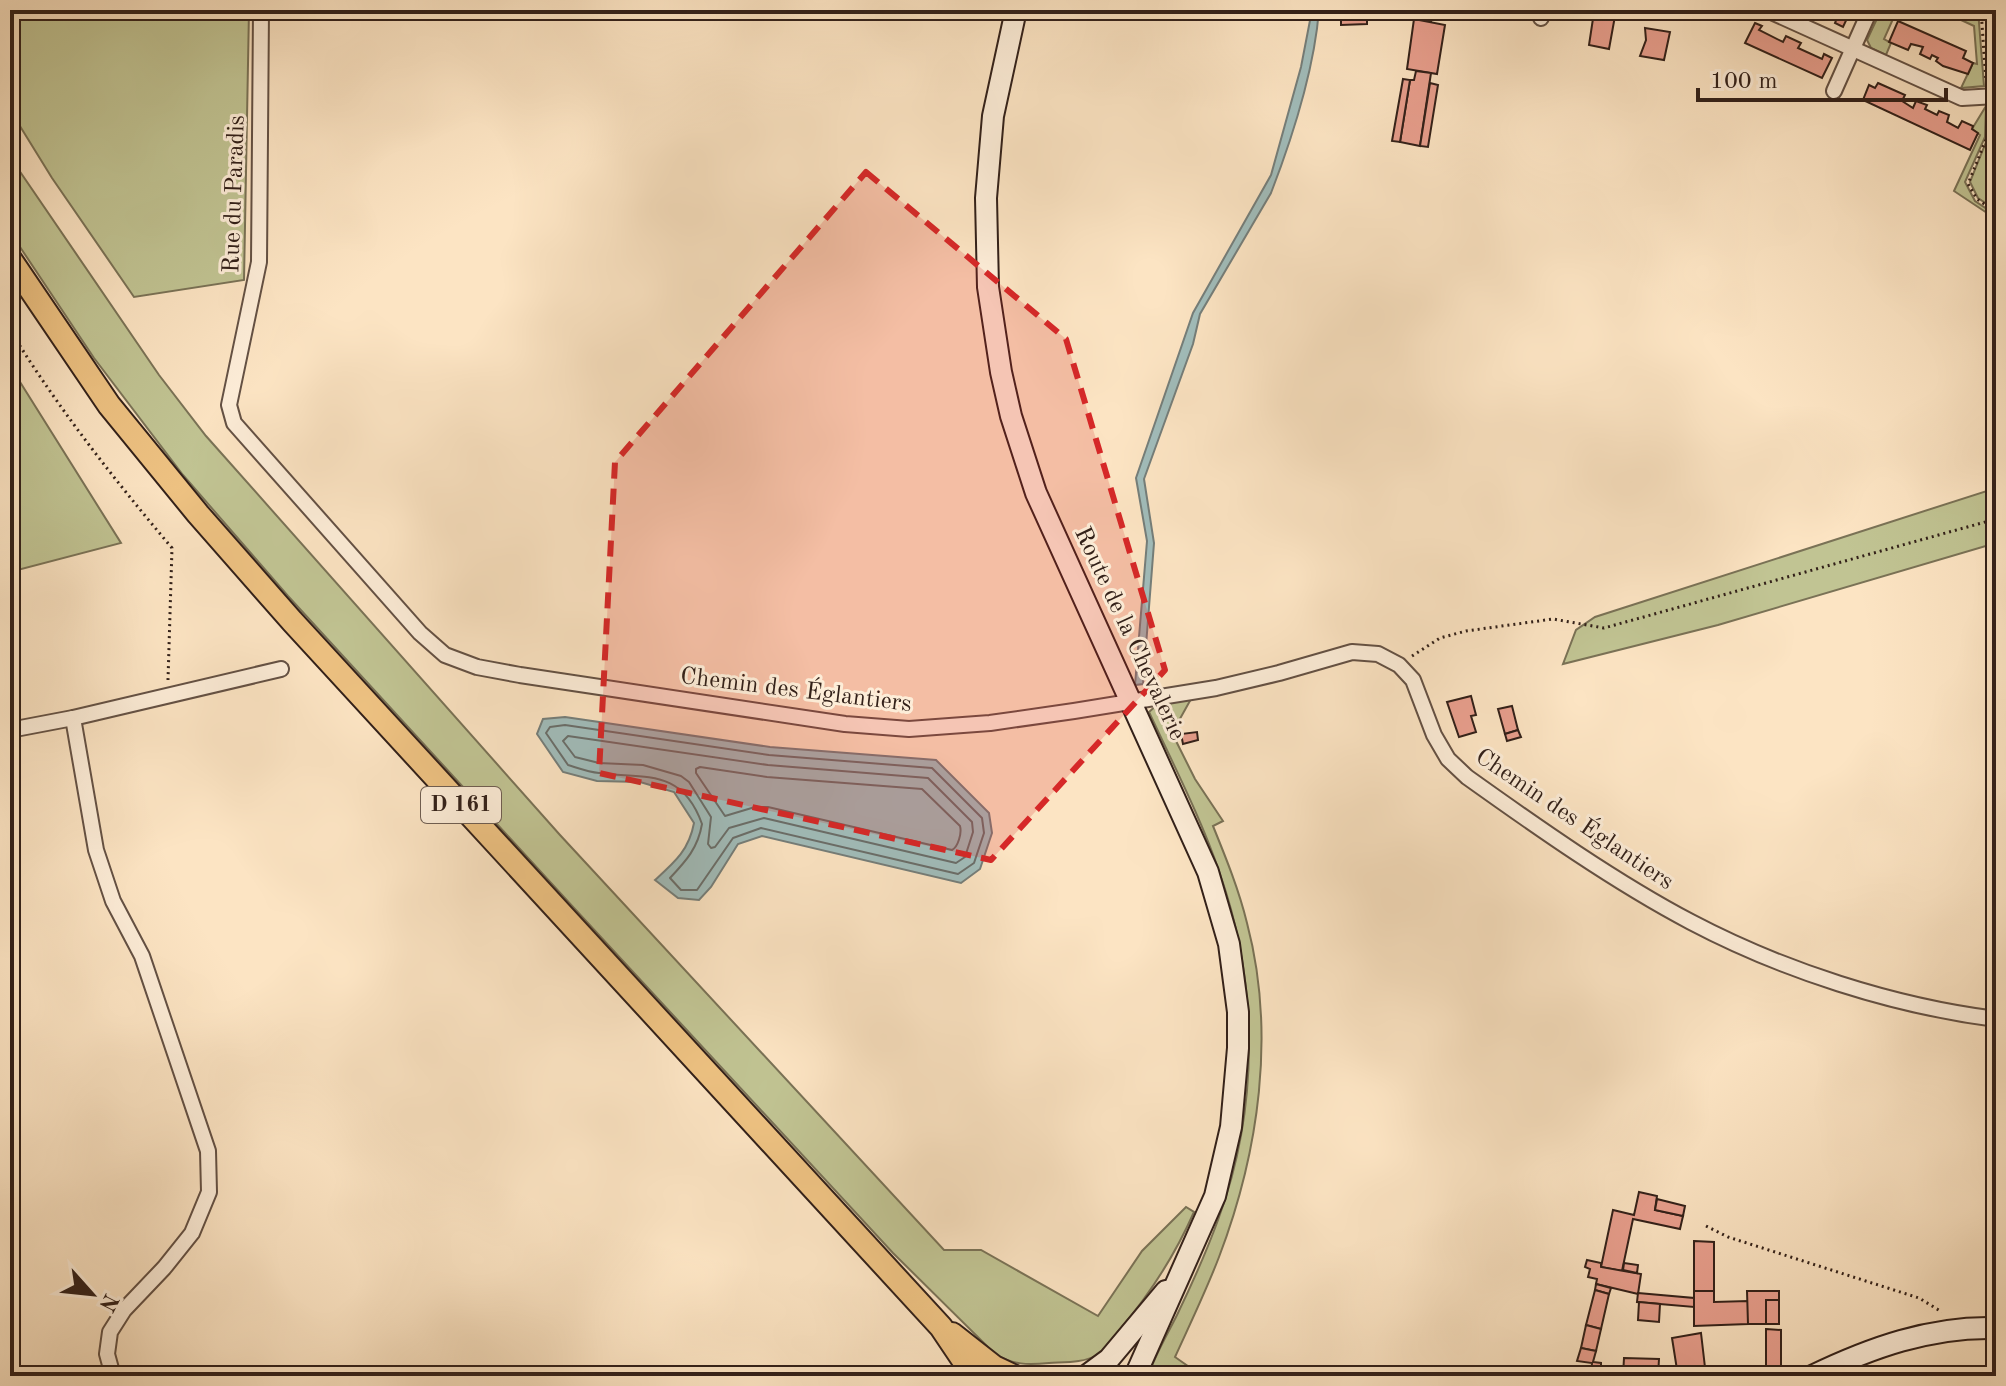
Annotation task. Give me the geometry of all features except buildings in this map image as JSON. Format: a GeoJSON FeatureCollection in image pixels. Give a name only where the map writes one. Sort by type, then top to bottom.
{"type":"FeatureCollection","features":[{"type":"Feature","properties":{"kind":"main road","name":"D 161"},"geometry":{"type":"LineString","coordinates":[[10,259],[109,405],[198,514],[281,609],[941,1327],[974,1376]]}},
{"type":"Feature","properties":{"kind":"main road","name":"D 161"},"geometry":{"type":"LineString","coordinates":[[941,1327],[994,1367],[1013,1376]]}},
{"type":"Feature","properties":{"kind":"street","name":"Rue du Paradis"},"geometry":{"type":"LineString","coordinates":[[234,423],[229,405],[259,262],[261,10]]}},
{"type":"Feature","properties":{"kind":"street","name":"Route de la Chevalerie"},"geometry":{"type":"LineString","coordinates":[[1016,10],[1001,69],[988,159],[985,244],[993,328],[1011,416],[1036,493],[1208,872],[1229,944],[1238,1012],[1236,1087],[1225,1160],[1215,1196],[1135,1376]]}},
{"type":"Feature","properties":{"kind":"street"},"geometry":{"type":"LineString","coordinates":[[1767,10],[1962,98],[1992,96]]}},
{"type":"Feature","properties":{"kind":"street"},"geometry":{"type":"LineString","coordinates":[[1834,91],[1870,10]]}},
{"type":"Feature","properties":{"kind":"street","name":"Chemin des Églantiers"},"geometry":{"type":"LineString","coordinates":[[234,423],[420,633],[445,655],[477,667],[845,724],[909,729],[990,723],[1216,688],[1352,652],[1378,654],[1399,665],[1413,680],[1434,735],[1448,759],[1467,777],[1652,900],[1692,923],[1756,952],[1849,986],[1943,1011],[1996,1019]]}},
{"type":"Feature","properties":{"kind":"street"},"geometry":{"type":"LineString","coordinates":[[10,730],[281,669]]}},
{"type":"Feature","properties":{"kind":"street"},"geometry":{"type":"LineString","coordinates":[[73,718],[96,850],[113,901],[142,956],[208,1151],[209,1192],[192,1233],[124,1310],[110,1332],[107,1354],[113,1376]]}},
{"type":"Feature","properties":{"kind":"street","name":"Route de la Chevalerie"},"geometry":{"type":"LineString","coordinates":[[1086,1376],[1109,1359],[1183,1269]]}},
{"type":"Feature","properties":{"kind":"street"},"geometry":{"type":"LineString","coordinates":[[1812,1376],[1892,1343],[1952,1329],[1996,1328]]}},
{"type":"Feature","properties":{"kind":"path"},"geometry":{"type":"LineString","coordinates":[[1981,10],[1992,96],[1989,128],[1968,184],[1977,199],[1996,212]]}},
{"type":"Feature","properties":{"kind":"path"},"geometry":{"type":"LineString","coordinates":[[10,330],[46,390],[172,548],[167,695]]}},
{"type":"Feature","properties":{"kind":"path"},"geometry":{"type":"LineString","coordinates":[[1399,665],[1440,638],[1466,631],[1553,619],[1604,628],[1996,519]]}},
{"type":"Feature","properties":{"kind":"path"},"geometry":{"type":"LineString","coordinates":[[1706,1226],[1728,1237],[1919,1298],[1946,1316],[1952,1329]]}},
{"type":"Feature","properties":{"kind":"highlighted area"},"geometry":{"type":"Polygon","coordinates":[[[866,172],[1066,339],[1165,670],[991,860],[599,773],[615,462],[866,172]]]}},
{"type":"Feature","properties":{"kind":"green space"},"geometry":{"type":"Polygon","coordinates":[[[10,10],[249,10],[244,280],[134,297],[52,178],[10,110],[10,10]]]}},
{"type":"Feature","properties":{"kind":"green space"},"geometry":{"type":"Polygon","coordinates":[[[1881,10],[1897,10],[1884,39],[1891,43],[1886,55],[1871,48],[1867,40],[1881,10]]]}},
{"type":"Feature","properties":{"kind":"green space"},"geometry":{"type":"Polygon","coordinates":[[[1966,10],[1978,10],[1984,86],[1961,88],[1973,63],[1977,64],[1974,26],[1961,20],[1966,10]]]}},
{"type":"Feature","properties":{"kind":"green space"},"geometry":{"type":"Polygon","coordinates":[[[1990,105],[1996,105],[1996,161],[1991,162],[1996,210],[1978,198],[1970,182],[1990,132],[1990,105]]]}},
{"type":"Feature","properties":{"kind":"green space"},"geometry":{"type":"Polygon","coordinates":[[[1986,106],[1985,137],[1965,182],[1975,201],[1996,215],[1996,219],[1954,191],[1980,135],[1972,129],[1986,106]]]}},
{"type":"Feature","properties":{"kind":"green space"},"geometry":{"type":"Polygon","coordinates":[[[10,157],[159,375],[206,436],[560,835],[944,1250],[981,1250],[1098,1316],[1142,1251],[1186,1207],[1194,1212],[1162,1272],[1104,1349],[1092,1358],[1080,1361],[1034,1364],[1015,1362],[995,1354],[893,1253],[574,908],[288,596],[183,475],[94,358],[10,232],[10,157]]]}},
{"type":"Feature","properties":{"kind":"green space"},"geometry":{"type":"Polygon","coordinates":[[[10,366],[121,543],[10,572],[10,366]]]}},
{"type":"Feature","properties":{"kind":"green space"},"geometry":{"type":"Polygon","coordinates":[[[1996,488],[1996,543],[1718,625],[1563,664],[1576,630],[1595,617],[1996,488]]]}},
{"type":"Feature","properties":{"kind":"green space"},"geometry":{"type":"Polygon","coordinates":[[[1191,699],[1172,733],[1195,779],[1223,821],[1213,826],[1240,898],[1256,965],[1261,1049],[1259,1092],[1253,1134],[1233,1217],[1214,1270],[1175,1357],[1202,1376],[1148,1376],[1218,1220],[1241,1135],[1247,1091],[1247,1003],[1233,916],[1204,833],[1149,712],[1158,704],[1191,699]]]}},
{"type":"Feature","properties":{"kind":"water"},"geometry":{"type":"Polygon","coordinates":[[[1312,10],[1319,10],[1312,57],[1295,126],[1279,171],[1271,193],[1200,314],[1193,344],[1144,479],[1154,543],[1143,684],[1135,685],[1147,541],[1136,478],[1193,313],[1271,175],[1301,67],[1312,10]]]}},
{"type":"Feature","properties":{"kind":"water"},"geometry":{"type":"Polygon","coordinates":[[[565,717],[770,747],[936,760],[989,813],[992,833],[980,869],[961,883],[762,836],[738,844],[711,887],[699,900],[678,898],[655,880],[685,848],[694,823],[674,792],[640,782],[597,781],[563,772],[537,734],[543,719],[565,717]]]}}]}
